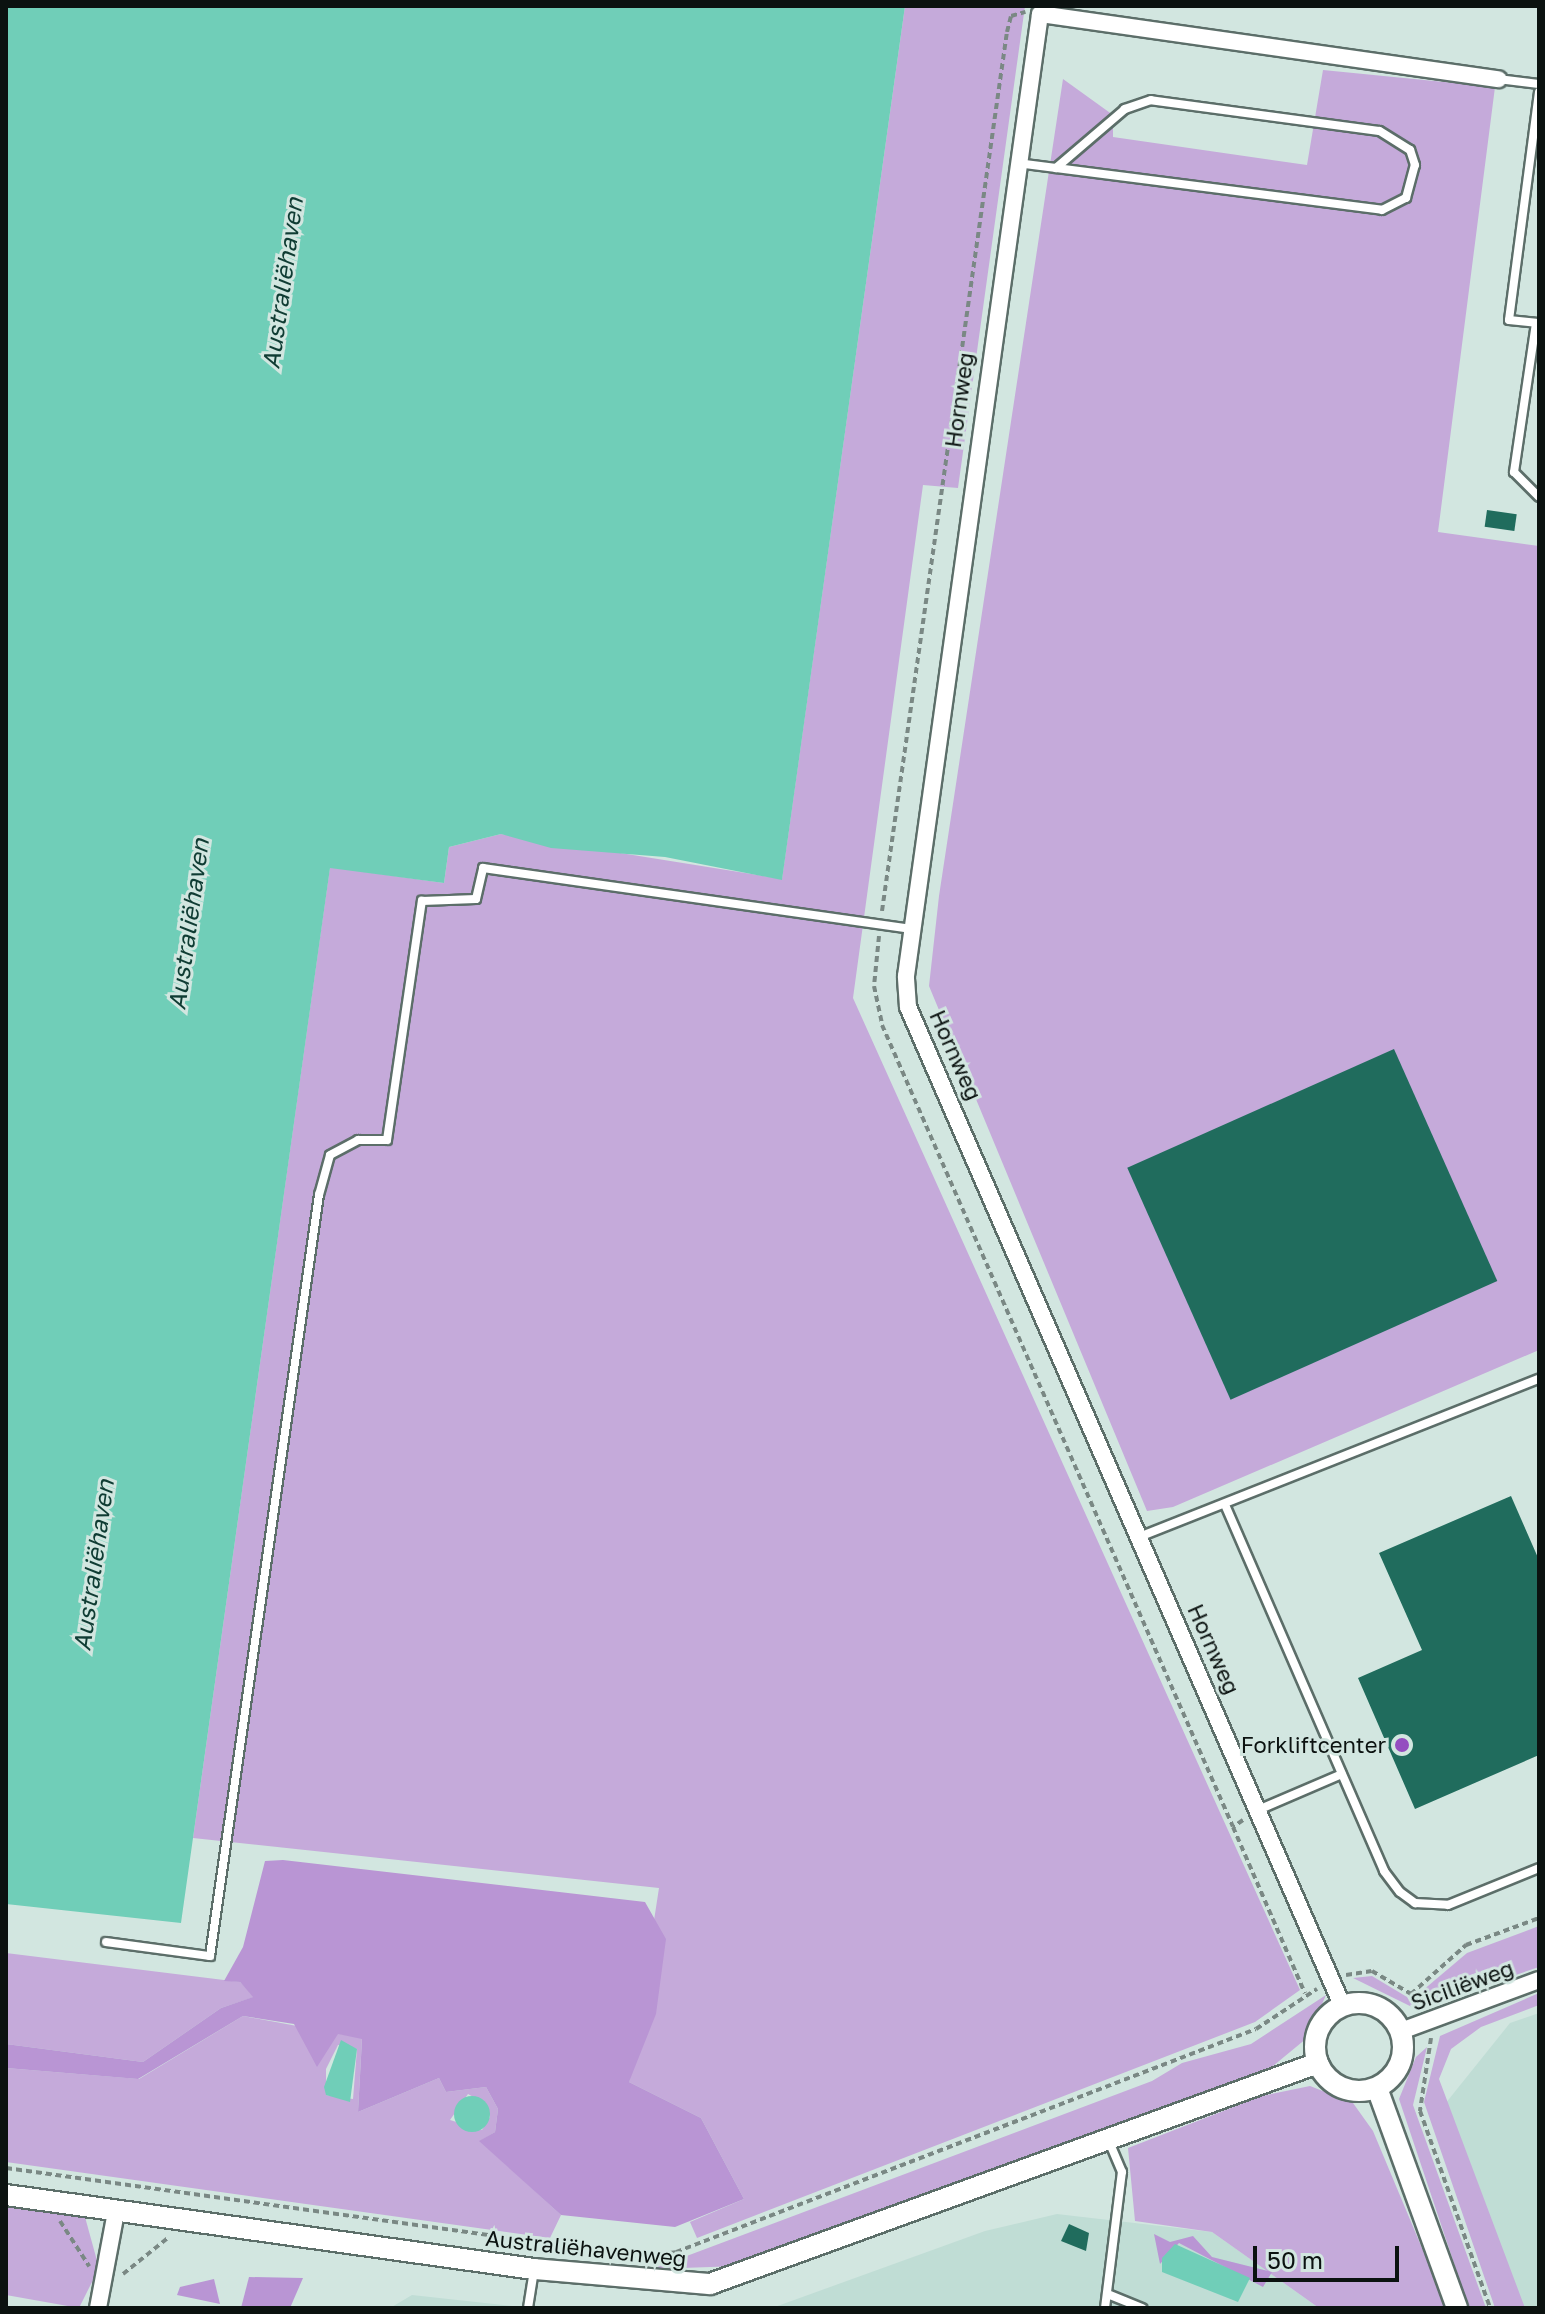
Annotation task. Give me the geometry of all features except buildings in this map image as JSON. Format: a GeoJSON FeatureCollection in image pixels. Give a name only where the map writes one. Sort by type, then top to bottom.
{"type":"FeatureCollection","features":[{"type":"Feature","properties":{"kind":"street"},"geometry":{"type":"LineString","coordinates":[[1040,10],[1498,79]]}},
{"type":"Feature","properties":{"kind":"street","name":"Hornweg"},"geometry":{"type":"LineString","coordinates":[[1040,10],[1016,163],[912,929],[908,1007],[1342,2005]]}},
{"type":"Feature","properties":{"kind":"street","name":"Siciliëweg"},"geometry":{"type":"LineString","coordinates":[[1401,2031],[1539,1980]]}},
{"type":"Feature","properties":{"kind":"street"},"geometry":{"type":"LineString","coordinates":[[1371,2003],[1401,2031],[1397,2071],[1377,2088],[1349,2090],[1318,2063],[1316,2036],[1342,2005],[1371,2003]]}},
{"type":"Feature","properties":{"kind":"street","name":"Australiëhavenweg"},"geometry":{"type":"LineString","coordinates":[[6,2195],[534,2269],[710,2284],[1318,2063]]}},
{"type":"Feature","properties":{"kind":"street"},"geometry":{"type":"LineString","coordinates":[[1377,2088],[1457,2308]]}},
{"type":"Feature","properties":{"kind":"street"},"geometry":{"type":"LineString","coordinates":[[98,2308],[116,2212]]}},
{"type":"Feature","properties":{"kind":"lane"},"geometry":{"type":"LineString","coordinates":[[1498,79],[1539,84]]}},
{"type":"Feature","properties":{"kind":"lane"},"geometry":{"type":"LineString","coordinates":[[1539,92],[1509,320],[1538,324],[1514,472],[1539,497]]}},
{"type":"Feature","properties":{"kind":"lane"},"geometry":{"type":"LineString","coordinates":[[1016,163],[1382,210],[1406,198],[1415,165],[1410,150],[1379,131],[1151,100],[1125,109],[1056,168]]}},
{"type":"Feature","properties":{"kind":"lane"},"geometry":{"type":"LineString","coordinates":[[106,1942],[210,1956],[319,1195],[330,1155],[358,1140],[387,1140],[422,901],[476,899],[483,868],[912,929]]}},
{"type":"Feature","properties":{"kind":"lane"},"geometry":{"type":"LineString","coordinates":[[1139,1537],[1226,1507],[1539,1379]]}},
{"type":"Feature","properties":{"kind":"lane"},"geometry":{"type":"LineString","coordinates":[[1226,1507],[1384,1871],[1415,1903],[1448,1905],[1539,1868]]}},
{"type":"Feature","properties":{"kind":"lane"},"geometry":{"type":"LineString","coordinates":[[1258,1811],[1342,1774]]}},
{"type":"Feature","properties":{"kind":"lane"},"geometry":{"type":"LineString","coordinates":[[1105,2308],[1110,2295],[1122,2172],[1109,2141]]}},
{"type":"Feature","properties":{"kind":"lane"},"geometry":{"type":"LineString","coordinates":[[528,2308],[534,2269]]}},
{"type":"Feature","properties":{"kind":"lane"},"geometry":{"type":"LineString","coordinates":[[1110,2295],[1143,2308]]}},
{"type":"Feature","properties":{"kind":"path"},"geometry":{"type":"LineString","coordinates":[[1040,10],[1013,14],[1007,32],[880,925],[874,986],[882,1025],[1305,1993]]}},
{"type":"Feature","properties":{"kind":"path"},"geometry":{"type":"LineString","coordinates":[[1233,1827],[1258,1811]]}},
{"type":"Feature","properties":{"kind":"path"},"geometry":{"type":"LineString","coordinates":[[1411,1994],[1466,1945],[1539,1918]]}},
{"type":"Feature","properties":{"kind":"path"},"geometry":{"type":"LineString","coordinates":[[6,2168],[640,2256],[676,2252],[1242,2034],[1305,1993],[1372,1971],[1411,1994],[1434,2046],[1420,2111],[1490,2308]]}},
{"type":"Feature","properties":{"kind":"path"},"geometry":{"type":"LineString","coordinates":[[64,2176],[59,2224],[93,2272],[106,2278],[118,2279],[159,2249],[173,2220],[176,2192]]}},
{"type":"Feature","properties":{"kind":"shaded area"},"geometry":{"type":"Polygon","coordinates":[[[905,6],[1025,6],[958,488],[923,485],[853,998],[1300,1990],[1255,2022],[697,2238],[690,2222],[744,2199],[701,2118],[629,2082],[659,1888],[193,1838],[330,867],[444,883],[449,847],[501,834],[782,879],[905,6]]]}},
{"type":"Feature","properties":{"kind":"shaded area"},"geometry":{"type":"Polygon","coordinates":[[[1323,70],[1495,87],[1438,532],[1539,546],[1539,1350],[1173,1507],[1147,1511],[929,986],[939,896],[1063,79],[1113,115],[1113,137],[1307,165],[1323,70]]]}},
{"type":"Feature","properties":{"kind":"shaded area"},"geometry":{"type":"Polygon","coordinates":[[[283,1860],[645,1902],[666,1939],[656,2014],[629,2082],[701,2118],[744,2199],[675,2227],[561,2215],[479,2141],[495,2132],[498,2109],[486,2087],[446,2092],[439,2078],[358,2112],[362,2039],[338,2034],[317,2067],[294,2024],[243,2016],[138,2079],[6,2068],[6,2044],[143,2062],[221,2008],[253,1997],[240,1982],[224,1981],[243,1947],[265,1861],[283,1860]]]}},
{"type":"Feature","properties":{"kind":"shaded area"},"geometry":{"type":"Polygon","coordinates":[[[1539,1926],[1539,1967],[1427,2005],[1422,1991],[1467,1953],[1539,1926]]]}},
{"type":"Feature","properties":{"kind":"shaded area"},"geometry":{"type":"Polygon","coordinates":[[[6,1953],[240,1982],[254,1997],[221,2008],[143,2062],[6,2044],[6,1953]]]}},
{"type":"Feature","properties":{"kind":"shaded area"},"geometry":{"type":"Polygon","coordinates":[[[1372,1976],[1407,1997],[1414,2008],[1353,1978],[1372,1976]]]}},
{"type":"Feature","properties":{"kind":"shaded area"},"geometry":{"type":"Polygon","coordinates":[[[1539,1993],[1539,2005],[1481,2027],[1451,2049],[1439,2079],[1525,2308],[1495,2308],[1424,2102],[1440,2036],[1539,1993]]]}},
{"type":"Feature","properties":{"kind":"shaded area"},"geometry":{"type":"Polygon","coordinates":[[[1326,1995],[1307,2038],[1273,2066],[740,2266],[652,2269],[1152,2081],[1182,2063],[1251,2044],[1326,1995]]]}},
{"type":"Feature","properties":{"kind":"shaded area"},"geometry":{"type":"Polygon","coordinates":[[[1539,2013],[1539,2308],[1511,2308],[1437,2114],[1510,2023],[1539,2013]]]}},
{"type":"Feature","properties":{"kind":"shaded area"},"geometry":{"type":"Polygon","coordinates":[[[243,2016],[362,2038],[358,2112],[439,2078],[446,2092],[486,2087],[498,2109],[495,2132],[480,2141],[561,2215],[550,2238],[6,2162],[6,2068],[139,2079],[243,2016]],[[338,2045],[326,2069],[326,2095],[353,2099],[357,2049],[338,2045]],[[468,2094],[450,2120],[482,2130],[490,2117],[486,2104],[468,2094]]]}},
{"type":"Feature","properties":{"kind":"shaded area"},"geometry":{"type":"Polygon","coordinates":[[[1427,2047],[1413,2105],[1486,2308],[1469,2308],[1399,2099],[1416,2057],[1427,2047]]]}},
{"type":"Feature","properties":{"kind":"shaded area"},"geometry":{"type":"Polygon","coordinates":[[[1310,2086],[1353,2103],[1373,2131],[1447,2308],[1319,2308],[1212,2232],[1135,2221],[1128,2148],[1262,2096],[1310,2086]]]}},
{"type":"Feature","properties":{"kind":"shaded area"},"geometry":{"type":"Polygon","coordinates":[[[6,2206],[85,2217],[99,2268],[79,2308],[6,2295],[6,2206]]]}},
{"type":"Feature","properties":{"kind":"shaded area"},"geometry":{"type":"Polygon","coordinates":[[[1057,2214],[1212,2232],[1319,2308],[772,2308],[985,2231],[1057,2214]]]}},
{"type":"Feature","properties":{"kind":"shaded area"},"geometry":{"type":"Polygon","coordinates":[[[1154,2234],[1170,2242],[1193,2236],[1212,2257],[1272,2272],[1263,2287],[1179,2243],[1160,2264],[1154,2234]]]}},
{"type":"Feature","properties":{"kind":"shaded area"},"geometry":{"type":"Polygon","coordinates":[[[249,2277],[303,2278],[290,2308],[241,2308],[249,2277]]]}},
{"type":"Feature","properties":{"kind":"shaded area"},"geometry":{"type":"Polygon","coordinates":[[[214,2279],[220,2304],[177,2295],[180,2287],[214,2279]]]}},
{"type":"Feature","properties":{"kind":"shaded area"},"geometry":{"type":"Polygon","coordinates":[[[412,2295],[530,2308],[390,2308],[412,2295]]]}},
{"type":"Feature","properties":{"kind":"water","name":"Australiëhaven"},"geometry":{"type":"Polygon","coordinates":[[[6,6],[905,6],[782,880],[665,857],[551,848],[501,834],[449,847],[444,883],[330,868],[181,1923],[6,1904],[6,6]]]}},
{"type":"Feature","properties":{"kind":"water"},"geometry":{"type":"Polygon","coordinates":[[[341,2040],[357,2049],[350,2102],[326,2095],[324,2087],[341,2040]]]}},
{"type":"Feature","properties":{"kind":"water"},"geometry":{"type":"Polygon","coordinates":[[[472,2096],[485,2101],[490,2114],[485,2127],[472,2132],[459,2127],[454,2114],[459,2101],[472,2096]]]}},
{"type":"Feature","properties":{"kind":"water"},"geometry":{"type":"Polygon","coordinates":[[[1175,2244],[1250,2278],[1238,2302],[1162,2272],[1162,2258],[1175,2244]]]}},
{"type":"Feature","properties":{"kind":"place","name":"Forkliftcenter"},"geometry":{"type":"Point","coordinates":[1402,1745]}}]}
